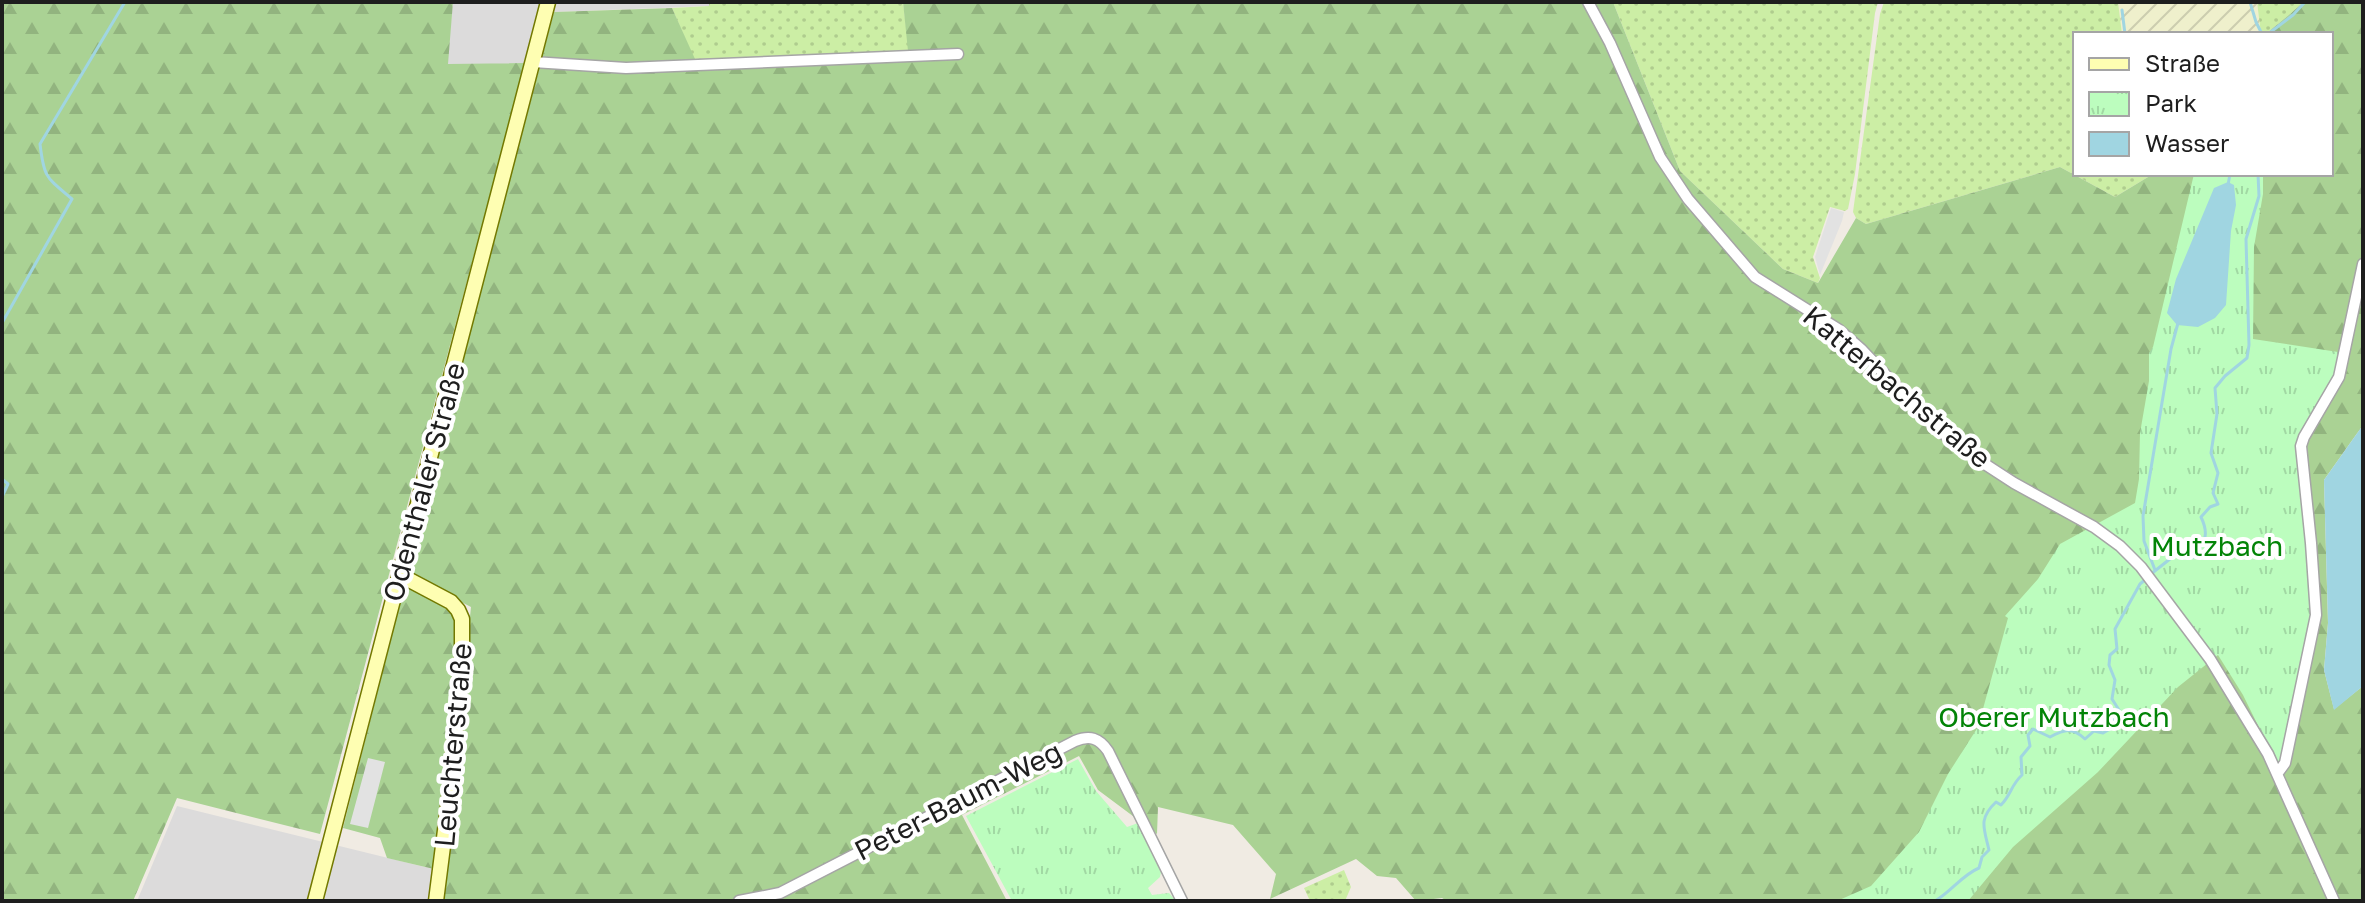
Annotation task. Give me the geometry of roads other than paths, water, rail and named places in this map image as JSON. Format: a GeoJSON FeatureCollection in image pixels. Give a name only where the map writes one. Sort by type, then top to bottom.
{"type":"FeatureCollection","features":[{"type":"Feature","properties":{"kind":"main road","name":"Odenthaler Straße"},"geometry":{"type":"LineString","coordinates":[[315,901],[548,2]]}},
{"type":"Feature","properties":{"kind":"main road","name":"Leuchterstraße"},"geometry":{"type":"LineString","coordinates":[[400,575],[451,602],[458,610],[463,632],[449,799],[436,901]]}},
{"type":"Feature","properties":{"kind":"street","name":"Katterbachstraße"},"geometry":{"type":"LineString","coordinates":[[1588,2],[1670,174],[1755,277],[1838,329],[1936,428],[1974,457],[2094,527],[2141,567],[2210,659],[2277,774],[2334,901]]}},
{"type":"Feature","properties":{"kind":"street"},"geometry":{"type":"LineString","coordinates":[[533,62],[626,68],[958,54]]}},
{"type":"Feature","properties":{"kind":"street"},"geometry":{"type":"LineString","coordinates":[[2277,774],[2285,763],[2316,615],[2301,446],[2339,377],[2363,264]]}},
{"type":"Feature","properties":{"kind":"street","name":"Peter-Baum-Weg"},"geometry":{"type":"LineString","coordinates":[[739,901],[780,893],[1062,747],[1088,737],[1097,739],[1108,751],[1182,901]]}},
{"type":"Feature","properties":{"kind":"water"},"geometry":{"type":"Polygon","coordinates":[[[2228,182],[2234,185],[2236,205],[2226,305],[2215,318],[2198,327],[2177,325],[2167,313],[2176,279],[2214,188],[2228,182]]]}},
{"type":"Feature","properties":{"kind":"water"},"geometry":{"type":"Polygon","coordinates":[[[2363,425],[2363,686],[2334,710],[2324,670],[2328,623],[2324,480],[2363,425]]]}},
{"type":"Feature","properties":{"kind":"waterway"},"geometry":{"type":"LineString","coordinates":[[2,323],[72,199],[48,176],[40,144],[125,2]]}},
{"type":"Feature","properties":{"kind":"waterway"},"geometry":{"type":"LineString","coordinates":[[2250,2],[2261,32]]}},
{"type":"Feature","properties":{"kind":"waterway","name":"Mutzbach"},"geometry":{"type":"LineString","coordinates":[[2271,32],[2305,2]]}},
{"type":"Feature","properties":{"kind":"waterway"},"geometry":{"type":"LineString","coordinates":[[2122,10],[2125,32]]}},
{"type":"Feature","properties":{"kind":"waterway"},"geometry":{"type":"LineString","coordinates":[[2228,185],[2230,176]]}},
{"type":"Feature","properties":{"kind":"waterway","name":"Mutzbach"},"geometry":{"type":"LineString","coordinates":[[2151,574],[2175,555],[2194,557],[2205,538],[2201,517],[2210,507],[2218,504],[2213,493],[2218,473],[2211,453],[2217,414],[2215,388],[2247,358],[2246,239],[2259,196],[2258,176]]}},
{"type":"Feature","properties":{"kind":"waterway"},"geometry":{"type":"LineString","coordinates":[[2155,570],[2144,541],[2143,516],[2178,323]]}},
{"type":"Feature","properties":{"kind":"waterway"},"geometry":{"type":"LineString","coordinates":[[2,479],[8,484],[2,497]]}},
{"type":"Feature","properties":{"kind":"waterway","name":"Mutzbach"},"geometry":{"type":"LineString","coordinates":[[1935,901],[1979,868],[1982,857],[1989,850],[1985,819],[1990,808],[1996,802],[2001,805],[2022,775],[2021,757],[2030,746],[2028,735],[2033,729],[2050,737],[2072,731],[2085,739],[2094,731],[2103,733],[2110,729],[2119,710],[2112,699],[2115,680],[2109,665],[2110,655],[2117,649],[2115,629],[2140,584],[2146,579]]}},
{"type":"Feature","properties":{"kind":"park label","name":"Oberer Mutzbach"},"geometry":{"type":"Point","coordinates":[2054,717]}}]}
